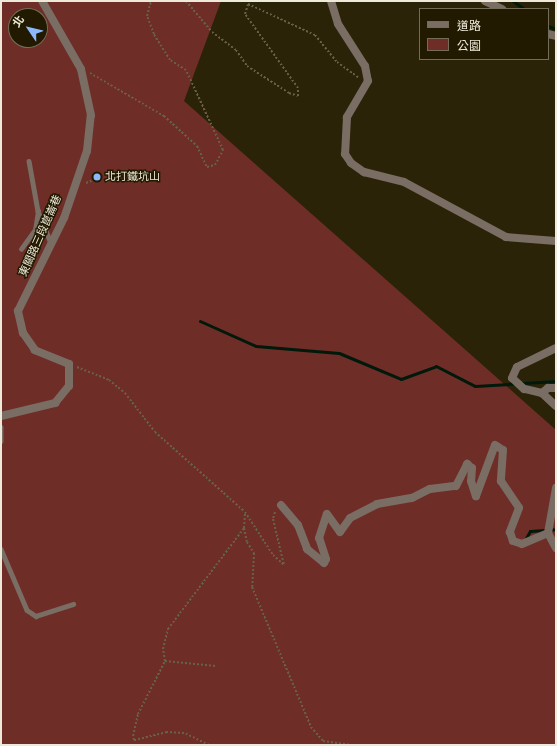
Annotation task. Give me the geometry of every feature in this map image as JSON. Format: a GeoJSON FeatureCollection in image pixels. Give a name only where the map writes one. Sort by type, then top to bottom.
{"type":"FeatureCollection","features":[{"type":"Feature","properties":{"kind":"street","name":"東關路三段崑崙巷"},"geometry":{"type":"LineString","coordinates":[[42,1],[81,69],[91,115],[87,152],[51,244],[18,311],[23,333],[35,350],[69,364]]}},
{"type":"Feature","properties":{"kind":"street"},"geometry":{"type":"LineString","coordinates":[[331,1],[338,24],[365,66],[368,81],[347,117],[345,154],[352,163],[364,172],[404,182],[506,237],[556,241]]}},
{"type":"Feature","properties":{"kind":"street"},"geometry":{"type":"LineString","coordinates":[[485,1],[500,8]]}},
{"type":"Feature","properties":{"kind":"street"},"geometry":{"type":"LineString","coordinates":[[556,348],[517,368],[512,378],[524,389],[542,393],[556,406]]}},
{"type":"Feature","properties":{"kind":"street"},"geometry":{"type":"LineString","coordinates":[[1,416],[55,403],[70,386],[69,364]]}},
{"type":"Feature","properties":{"kind":"street"},"geometry":{"type":"LineString","coordinates":[[542,393],[548,388],[556,388]]}},
{"type":"Feature","properties":{"kind":"street"},"geometry":{"type":"LineString","coordinates":[[281,505],[298,525],[307,549],[324,563],[326,559],[319,538],[327,514],[340,532],[350,518],[377,504],[412,498],[430,489],[456,486],[467,464],[472,468],[471,481],[476,496],[495,445],[500,446],[503,450],[501,481],[519,508],[510,532],[513,541],[522,544],[548,533]]}},
{"type":"Feature","properties":{"kind":"street"},"geometry":{"type":"LineString","coordinates":[[556,488],[548,533],[556,548]]}},
{"type":"Feature","properties":{"kind":"lane"},"geometry":{"type":"LineString","coordinates":[[29,162],[38,211],[51,244]]}},
{"type":"Feature","properties":{"kind":"lane"},"geometry":{"type":"LineString","coordinates":[[21,249],[35,230],[38,211]]}},
{"type":"Feature","properties":{"kind":"lane"},"geometry":{"type":"LineString","coordinates":[[1,427],[1,441]]}},
{"type":"Feature","properties":{"kind":"lane"},"geometry":{"type":"LineString","coordinates":[[1,549],[27,610],[36,616],[73,604]]}},
{"type":"Feature","properties":{"kind":"path"},"geometry":{"type":"LineString","coordinates":[[81,69],[164,116],[197,146],[207,166],[215,164],[223,150],[186,70],[170,60],[154,34],[147,16],[151,1]]}},
{"type":"Feature","properties":{"kind":"path"},"geometry":{"type":"LineString","coordinates":[[186,1],[212,32],[236,50],[247,66],[289,93],[298,96],[298,88],[245,14],[248,4],[315,36],[336,62],[368,81]]}},
{"type":"Feature","properties":{"kind":"path"},"geometry":{"type":"LineString","coordinates":[[69,364],[109,380],[125,393],[155,432],[245,512],[273,555],[284,565],[273,519],[281,505]]}},
{"type":"Feature","properties":{"kind":"path"},"geometry":{"type":"LineString","coordinates":[[245,512],[244,528],[247,542],[254,554],[252,588],[311,727],[323,740],[350,745]]}},
{"type":"Feature","properties":{"kind":"path"},"geometry":{"type":"LineString","coordinates":[[209,745],[196,737],[167,732],[134,740],[138,714],[165,661],[163,648],[168,629],[244,528]]}},
{"type":"Feature","properties":{"kind":"path"},"geometry":{"type":"LineString","coordinates":[[165,661],[216,666]]}},
{"type":"Feature","properties":{"kind":"green space"},"geometry":{"type":"Polygon","coordinates":[[[1,1],[221,1],[184,101],[556,430],[556,745],[1,745],[1,1]]]}},
{"type":"Feature","properties":{"kind":"waterway"},"geometry":{"type":"LineString","coordinates":[[513,1],[523,8]]}},
{"type":"Feature","properties":{"kind":"waterway"},"geometry":{"type":"LineString","coordinates":[[549,26],[556,29]]}},
{"type":"Feature","properties":{"kind":"waterway"},"geometry":{"type":"LineString","coordinates":[[200,321],[256,346],[339,353],[401,379],[436,366],[475,386],[556,381]]}},
{"type":"Feature","properties":{"kind":"waterway"},"geometry":{"type":"LineString","coordinates":[[526,538],[530,531],[556,529]]}},
{"type":"Feature","properties":{"kind":"place","name":"北打鐵坑山"},"geometry":{"type":"Point","coordinates":[97,177]}}]}
